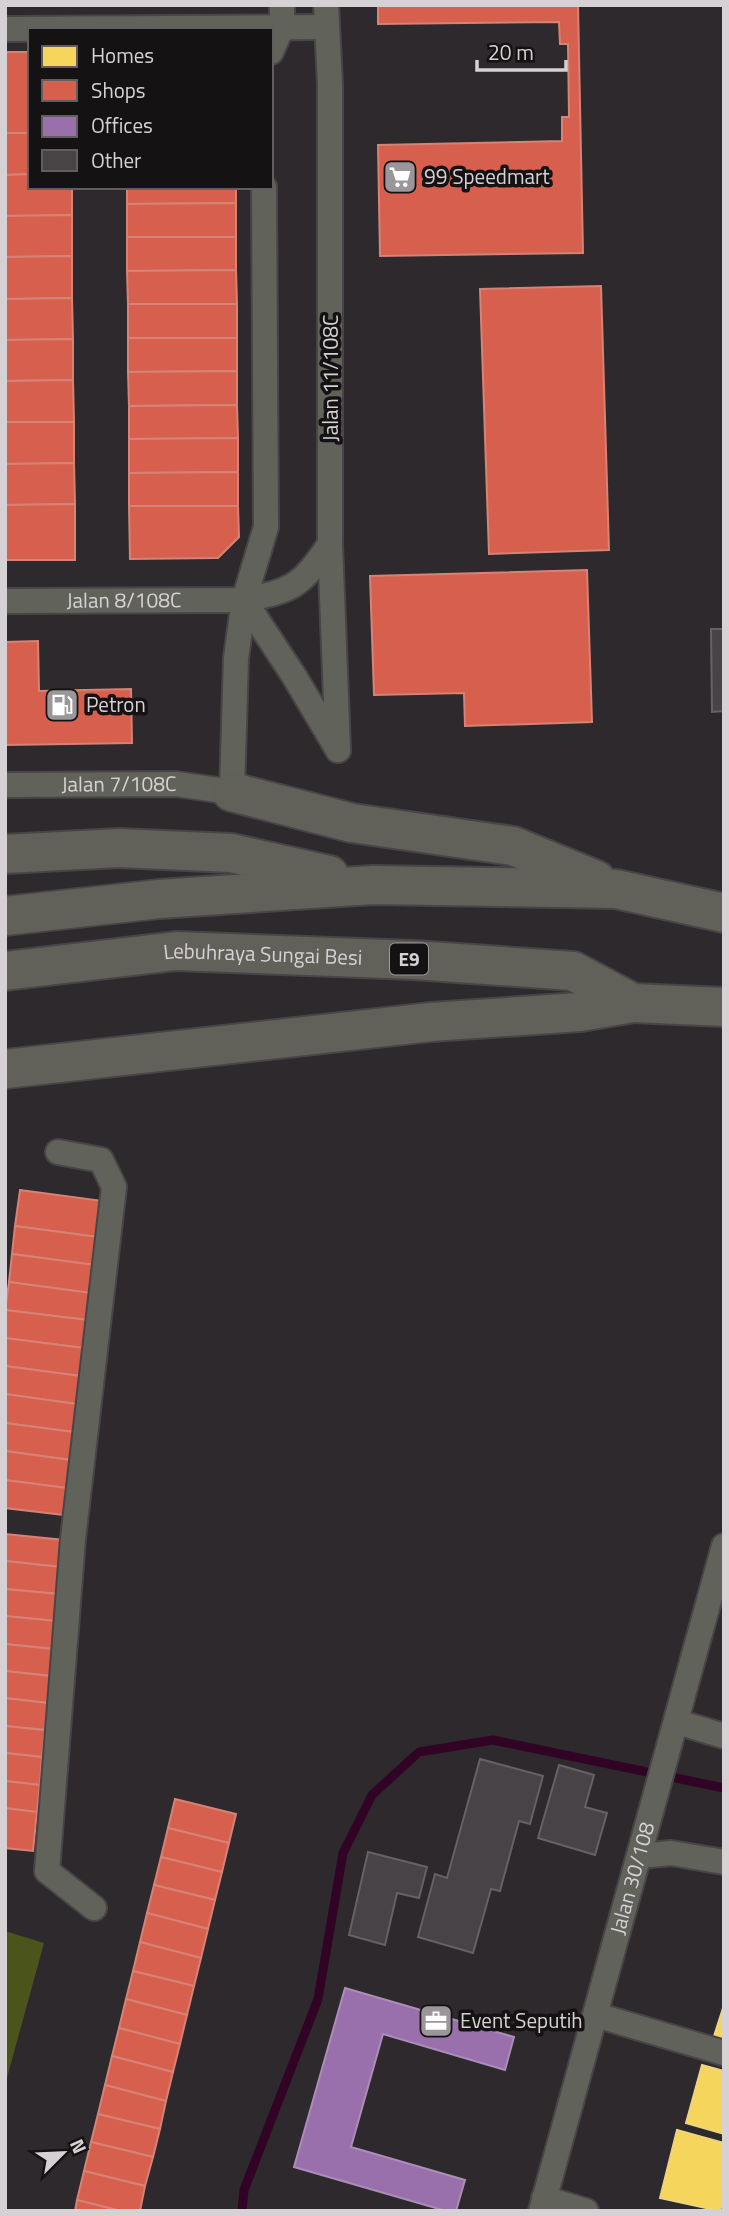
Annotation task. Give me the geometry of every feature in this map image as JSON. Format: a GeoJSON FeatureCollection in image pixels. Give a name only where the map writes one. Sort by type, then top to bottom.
{"type":"FeatureCollection","features":[{"type":"Feature","properties":{"kind":"highway"},"geometry":{"type":"LineString","coordinates":[[232,792],[352,822],[513,846],[616,888],[724,913]]}},
{"type":"Feature","properties":{"kind":"highway"},"geometry":{"type":"LineString","coordinates":[[5,854],[119,848],[231,853],[373,885]]}},
{"type":"Feature","properties":{"kind":"highway"},"geometry":{"type":"LineString","coordinates":[[5,916],[159,900],[373,885],[616,888]]}},
{"type":"Feature","properties":{"kind":"highway","name":"Lebuhraya Sungai Besi"},"geometry":{"type":"LineString","coordinates":[[5,971],[176,951],[414,960],[573,971],[634,1003],[724,1007]]}},
{"type":"Feature","properties":{"kind":"highway"},"geometry":{"type":"LineString","coordinates":[[5,1069],[431,1022],[580,1012],[634,1003]]}},
{"type":"Feature","properties":{"kind":"street"},"geometry":{"type":"LineString","coordinates":[[273,45],[282,16]]}},
{"type":"Feature","properties":{"kind":"street"},"geometry":{"type":"LineString","coordinates":[[5,29],[327,16]]}},
{"type":"Feature","properties":{"kind":"street","name":"Jalan 11/108C"},"geometry":{"type":"LineString","coordinates":[[243,600],[338,750],[330,544],[330,98],[327,16]]}},
{"type":"Feature","properties":{"kind":"street"},"geometry":{"type":"LineString","coordinates":[[232,792],[236,658],[243,600],[266,527],[264,189]]}},
{"type":"Feature","properties":{"kind":"street","name":"Jalan 8/108C"},"geometry":{"type":"LineString","coordinates":[[5,601],[243,600],[281,593],[305,579],[330,544]]}},
{"type":"Feature","properties":{"kind":"street","name":"Jalan 7/108C"},"geometry":{"type":"LineString","coordinates":[[5,785],[176,784],[232,792]]}},
{"type":"Feature","properties":{"kind":"street"},"geometry":{"type":"LineString","coordinates":[[58,1152],[101,1160],[114,1187],[73,1539],[47,1871],[94,1908]]}},
{"type":"Feature","properties":{"kind":"street","name":"Jalan 30/108"},"geometry":{"type":"LineString","coordinates":[[543,2204],[641,1856],[724,1546]]}},
{"type":"Feature","properties":{"kind":"street"},"geometry":{"type":"LineString","coordinates":[[675,1729],[724,1736]]}},
{"type":"Feature","properties":{"kind":"street"},"geometry":{"type":"LineString","coordinates":[[641,1856],[671,1853],[724,1862]]}},
{"type":"Feature","properties":{"kind":"street"},"geometry":{"type":"LineString","coordinates":[[596,2015],[724,2053]]}},
{"type":"Feature","properties":{"kind":"street"},"geometry":{"type":"LineString","coordinates":[[543,2204],[586,2211]]}},
{"type":"Feature","properties":{"kind":"green space"},"geometry":{"type":"Polygon","coordinates":[[[5,1931],[44,1943],[5,2085],[5,1931]]]}},
{"type":"Feature","properties":{"kind":"building: Homes"},"geometry":{"type":"Polygon","coordinates":[[[724,2005],[724,2039],[714,2036],[724,2005]]]}},
{"type":"Feature","properties":{"kind":"building: Homes"},"geometry":{"type":"Polygon","coordinates":[[[702,2065],[724,2071],[724,2134],[686,2123],[702,2065]]]}},
{"type":"Feature","properties":{"kind":"building: Homes"},"geometry":{"type":"Polygon","coordinates":[[[677,2130],[724,2143],[724,2196],[720,2211],[660,2198],[677,2130]]]}},
{"type":"Feature","properties":{"kind":"building: Shops"},"geometry":{"type":"Polygon","coordinates":[[[378,5],[578,5],[583,253],[380,256],[378,145],[562,141],[562,117],[569,117],[568,44],[560,44],[559,22],[378,24],[378,5]]]}},
{"type":"Feature","properties":{"kind":"building: Shops"},"geometry":{"type":"Polygon","coordinates":[[[5,52],[28,52],[28,133],[5,133],[5,52]]]}},
{"type":"Feature","properties":{"kind":"building: Shops"},"geometry":{"type":"Polygon","coordinates":[[[5,133],[28,133],[28,174],[5,175],[5,133]]]}},
{"type":"Feature","properties":{"kind":"building: Shops"},"geometry":{"type":"Polygon","coordinates":[[[28,174],[28,189],[72,189],[72,215],[5,216],[5,175],[28,174]]]}},
{"type":"Feature","properties":{"kind":"building: Shops"},"geometry":{"type":"Polygon","coordinates":[[[127,189],[236,189],[236,203],[127,204],[127,189]]]}},
{"type":"Feature","properties":{"kind":"building: Shops"},"geometry":{"type":"Polygon","coordinates":[[[236,203],[236,237],[127,237],[127,204],[236,203]]]}},
{"type":"Feature","properties":{"kind":"building: Shops"},"geometry":{"type":"Polygon","coordinates":[[[72,215],[72,256],[5,257],[5,216],[72,215]]]}},
{"type":"Feature","properties":{"kind":"building: Shops"},"geometry":{"type":"Polygon","coordinates":[[[127,237],[236,237],[236,270],[127,271],[127,237]]]}},
{"type":"Feature","properties":{"kind":"building: Shops"},"geometry":{"type":"Polygon","coordinates":[[[72,256],[72,298],[5,299],[5,257],[72,256]]]}},
{"type":"Feature","properties":{"kind":"building: Shops"},"geometry":{"type":"Polygon","coordinates":[[[236,270],[237,304],[128,304],[127,271],[236,270]]]}},
{"type":"Feature","properties":{"kind":"building: Shops"},"geometry":{"type":"Polygon","coordinates":[[[601,286],[609,550],[489,554],[480,289],[601,286]]]}},
{"type":"Feature","properties":{"kind":"building: Shops"},"geometry":{"type":"Polygon","coordinates":[[[72,298],[73,339],[5,340],[5,299],[72,298]]]}},
{"type":"Feature","properties":{"kind":"building: Shops"},"geometry":{"type":"Polygon","coordinates":[[[128,304],[237,304],[237,338],[128,338],[128,304]]]}},
{"type":"Feature","properties":{"kind":"building: Shops"},"geometry":{"type":"Polygon","coordinates":[[[128,338],[237,338],[237,371],[128,372],[128,338]]]}},
{"type":"Feature","properties":{"kind":"building: Shops"},"geometry":{"type":"Polygon","coordinates":[[[73,339],[73,380],[5,381],[5,340],[73,339]]]}},
{"type":"Feature","properties":{"kind":"building: Shops"},"geometry":{"type":"Polygon","coordinates":[[[237,371],[237,405],[129,406],[128,372],[237,371]]]}},
{"type":"Feature","properties":{"kind":"building: Shops"},"geometry":{"type":"Polygon","coordinates":[[[73,380],[74,422],[5,422],[5,381],[73,380]]]}},
{"type":"Feature","properties":{"kind":"building: Shops"},"geometry":{"type":"Polygon","coordinates":[[[237,405],[238,438],[129,439],[129,406],[237,405]]]}},
{"type":"Feature","properties":{"kind":"building: Shops"},"geometry":{"type":"Polygon","coordinates":[[[5,422],[74,422],[74,463],[5,464],[5,422]]]}},
{"type":"Feature","properties":{"kind":"building: Shops"},"geometry":{"type":"Polygon","coordinates":[[[238,438],[238,472],[129,473],[129,439],[238,438]]]}},
{"type":"Feature","properties":{"kind":"building: Shops"},"geometry":{"type":"Polygon","coordinates":[[[74,463],[75,504],[5,505],[5,464],[74,463]]]}},
{"type":"Feature","properties":{"kind":"building: Shops"},"geometry":{"type":"Polygon","coordinates":[[[238,472],[238,506],[129,506],[129,473],[238,472]]]}},
{"type":"Feature","properties":{"kind":"building: Shops"},"geometry":{"type":"Polygon","coordinates":[[[75,504],[75,560],[5,560],[5,505],[75,504]]]}},
{"type":"Feature","properties":{"kind":"building: Shops"},"geometry":{"type":"Polygon","coordinates":[[[129,506],[238,506],[239,537],[218,558],[130,559],[129,506]]]}},
{"type":"Feature","properties":{"kind":"building: Shops"},"geometry":{"type":"Polygon","coordinates":[[[587,570],[592,722],[465,726],[464,693],[374,695],[370,576],[587,570]]]}},
{"type":"Feature","properties":{"kind":"building: Shops"},"geometry":{"type":"Polygon","coordinates":[[[38,641],[39,691],[131,689],[132,743],[5,745],[5,642],[38,641]]]}},
{"type":"Feature","properties":{"kind":"building: Shops"},"geometry":{"type":"Polygon","coordinates":[[[20,1190],[103,1201],[98,1237],[15,1226],[20,1190]]]}},
{"type":"Feature","properties":{"kind":"building: Shops"},"geometry":{"type":"Polygon","coordinates":[[[15,1226],[98,1237],[95,1265],[12,1254],[15,1226]]]}},
{"type":"Feature","properties":{"kind":"building: Shops"},"geometry":{"type":"Polygon","coordinates":[[[12,1254],[95,1265],[91,1293],[9,1282],[12,1254]]]}},
{"type":"Feature","properties":{"kind":"building: Shops"},"geometry":{"type":"Polygon","coordinates":[[[9,1282],[91,1293],[88,1320],[5,1310],[9,1282]]]}},
{"type":"Feature","properties":{"kind":"building: Shops"},"geometry":{"type":"Polygon","coordinates":[[[5,1310],[88,1320],[84,1348],[5,1338],[5,1310]]]}},
{"type":"Feature","properties":{"kind":"building: Shops"},"geometry":{"type":"Polygon","coordinates":[[[5,1338],[84,1348],[81,1376],[5,1366],[5,1338]]]}},
{"type":"Feature","properties":{"kind":"building: Shops"},"geometry":{"type":"Polygon","coordinates":[[[5,1366],[81,1376],[77,1404],[5,1394],[5,1366]]]}},
{"type":"Feature","properties":{"kind":"building: Shops"},"geometry":{"type":"Polygon","coordinates":[[[5,1394],[77,1404],[74,1432],[5,1423],[5,1394]]]}},
{"type":"Feature","properties":{"kind":"building: Shops"},"geometry":{"type":"Polygon","coordinates":[[[5,1423],[74,1432],[71,1460],[5,1451],[5,1423]]]}},
{"type":"Feature","properties":{"kind":"building: Shops"},"geometry":{"type":"Polygon","coordinates":[[[5,1451],[71,1460],[67,1488],[5,1480],[5,1451]]]}},
{"type":"Feature","properties":{"kind":"building: Shops"},"geometry":{"type":"Polygon","coordinates":[[[5,1480],[67,1488],[63,1515],[5,1508],[5,1480]]]}},
{"type":"Feature","properties":{"kind":"building: Shops"},"geometry":{"type":"Polygon","coordinates":[[[5,1534],[64,1540],[61,1567],[5,1561],[5,1534]]]}},
{"type":"Feature","properties":{"kind":"building: Shops"},"geometry":{"type":"Polygon","coordinates":[[[5,1561],[61,1567],[58,1594],[5,1589],[5,1561]]]}},
{"type":"Feature","properties":{"kind":"building: Shops"},"geometry":{"type":"Polygon","coordinates":[[[5,1589],[58,1594],[56,1621],[5,1616],[5,1589]]]}},
{"type":"Feature","properties":{"kind":"building: Shops"},"geometry":{"type":"Polygon","coordinates":[[[5,1616],[56,1621],[53,1649],[5,1644],[5,1616]]]}},
{"type":"Feature","properties":{"kind":"building: Shops"},"geometry":{"type":"Polygon","coordinates":[[[5,1644],[53,1649],[51,1676],[5,1671],[5,1644]]]}},
{"type":"Feature","properties":{"kind":"building: Shops"},"geometry":{"type":"Polygon","coordinates":[[[5,1671],[51,1676],[48,1703],[5,1698],[5,1671]]]}},
{"type":"Feature","properties":{"kind":"building: Shops"},"geometry":{"type":"Polygon","coordinates":[[[5,1698],[48,1703],[45,1730],[5,1726],[5,1698]]]}},
{"type":"Feature","properties":{"kind":"building: Shops"},"geometry":{"type":"Polygon","coordinates":[[[5,1726],[45,1730],[42,1757],[5,1753],[5,1726]]]}},
{"type":"Feature","properties":{"kind":"building: Shops"},"geometry":{"type":"Polygon","coordinates":[[[5,1753],[42,1757],[40,1785],[5,1781],[5,1753]]]}},
{"type":"Feature","properties":{"kind":"building: Shops"},"geometry":{"type":"Polygon","coordinates":[[[5,1781],[40,1785],[37,1812],[5,1808],[5,1781]]]}},
{"type":"Feature","properties":{"kind":"building: Shops"},"geometry":{"type":"Polygon","coordinates":[[[175,1799],[236,1814],[229,1843],[168,1828],[175,1799]]]}},
{"type":"Feature","properties":{"kind":"building: Shops"},"geometry":{"type":"Polygon","coordinates":[[[5,1808],[37,1812],[33,1851],[5,1848],[5,1808]]]}},
{"type":"Feature","properties":{"kind":"building: Shops"},"geometry":{"type":"Polygon","coordinates":[[[168,1828],[229,1843],[222,1872],[161,1857],[168,1828]]]}},
{"type":"Feature","properties":{"kind":"building: Shops"},"geometry":{"type":"Polygon","coordinates":[[[161,1857],[222,1872],[215,1900],[154,1885],[161,1857]]]}},
{"type":"Feature","properties":{"kind":"building: Shops"},"geometry":{"type":"Polygon","coordinates":[[[154,1885],[215,1900],[208,1929],[147,1913],[154,1885]]]}},
{"type":"Feature","properties":{"kind":"building: Shops"},"geometry":{"type":"Polygon","coordinates":[[[147,1913],[208,1929],[201,1958],[140,1942],[147,1913]]]}},
{"type":"Feature","properties":{"kind":"building: Shops"},"geometry":{"type":"Polygon","coordinates":[[[140,1942],[201,1958],[194,1986],[133,1971],[140,1942]]]}},
{"type":"Feature","properties":{"kind":"building: Shops"},"geometry":{"type":"Polygon","coordinates":[[[133,1971],[194,1986],[187,2015],[126,1999],[133,1971]]]}},
{"type":"Feature","properties":{"kind":"building: Shops"},"geometry":{"type":"Polygon","coordinates":[[[126,1999],[187,2015],[180,2044],[119,2028],[126,1999]]]}},
{"type":"Feature","properties":{"kind":"building: Shops"},"geometry":{"type":"Polygon","coordinates":[[[119,2028],[180,2044],[173,2072],[112,2056],[119,2028]]]}},
{"type":"Feature","properties":{"kind":"building: Shops"},"geometry":{"type":"Polygon","coordinates":[[[112,2056],[173,2072],[166,2101],[105,2085],[112,2056]]]}},
{"type":"Feature","properties":{"kind":"building: Shops"},"geometry":{"type":"Polygon","coordinates":[[[105,2085],[166,2101],[160,2129],[98,2114],[105,2085]]]}},
{"type":"Feature","properties":{"kind":"building: Shops"},"geometry":{"type":"Polygon","coordinates":[[[98,2114],[160,2129],[153,2157],[91,2142],[98,2114]]]}},
{"type":"Feature","properties":{"kind":"building: Shops"},"geometry":{"type":"Polygon","coordinates":[[[91,2142],[153,2157],[145,2186],[84,2171],[91,2142]]]}},
{"type":"Feature","properties":{"kind":"building: Shops"},"geometry":{"type":"Polygon","coordinates":[[[84,2171],[145,2186],[140,2211],[121,2211],[77,2200],[84,2171]]]}},
{"type":"Feature","properties":{"kind":"building: Shops"},"geometry":{"type":"Polygon","coordinates":[[[77,2200],[121,2211],[75,2211],[77,2200]]]}},
{"type":"Feature","properties":{"kind":"building: Offices"},"geometry":{"type":"Polygon","coordinates":[[[345,1988],[514,2037],[505,2070],[383,2034],[351,2147],[465,2180],[456,2211],[446,2211],[294,2167],[345,1988]]]}},
{"type":"Feature","properties":{"kind":"building: Other"},"geometry":{"type":"Polygon","coordinates":[[[711,629],[724,629],[724,711],[712,712],[711,629]]]}},
{"type":"Feature","properties":{"kind":"building: Other"},"geometry":{"type":"Polygon","coordinates":[[[480,1759],[543,1776],[530,1824],[519,1821],[500,1891],[491,1889],[473,1953],[418,1937],[435,1874],[447,1878],[480,1759]]]}},
{"type":"Feature","properties":{"kind":"building: Other"},"geometry":{"type":"Polygon","coordinates":[[[559,1765],[594,1775],[585,1807],[607,1813],[595,1855],[538,1838],[559,1765]]]}},
{"type":"Feature","properties":{"kind":"building: Other"},"geometry":{"type":"Polygon","coordinates":[[[368,1852],[427,1867],[419,1898],[397,1893],[385,1945],[349,1935],[368,1852]]]}},
{"type":"Feature","properties":{"kind":"waterway"},"geometry":{"type":"LineString","coordinates":[[242,2211],[244,2190],[318,1999],[343,1853],[372,1795],[419,1752],[493,1740],[724,1788]]}},
{"type":"Feature","properties":{"kind":"place","name":"99 Speedmart"},"geometry":{"type":"Point","coordinates":[400,177]}},
{"type":"Feature","properties":{"kind":"place","name":"Petron"},"geometry":{"type":"Point","coordinates":[62,705]}},
{"type":"Feature","properties":{"kind":"place","name":"Event Seputih"},"geometry":{"type":"Point","coordinates":[436,2021]}}]}
